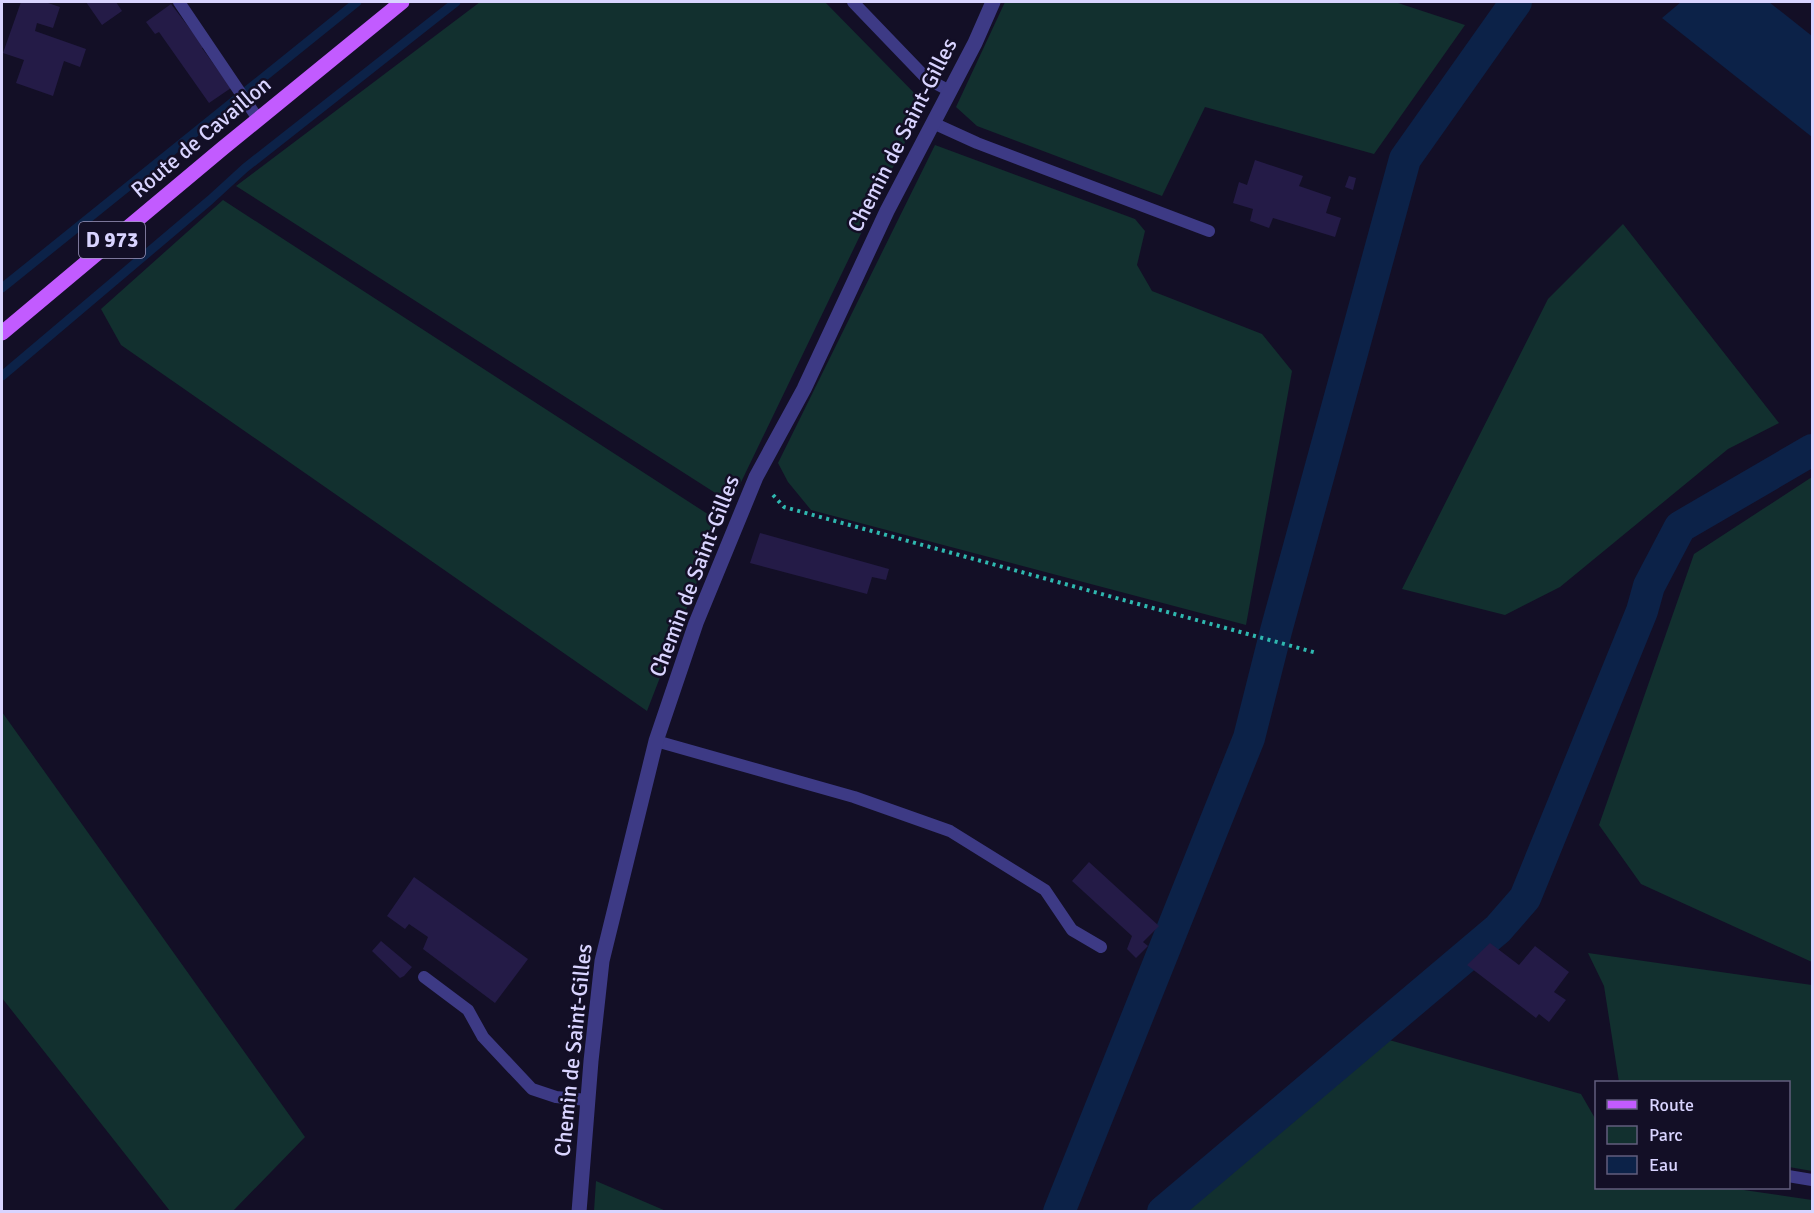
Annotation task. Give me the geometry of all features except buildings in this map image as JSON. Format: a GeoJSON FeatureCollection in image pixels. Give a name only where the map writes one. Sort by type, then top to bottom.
{"type":"FeatureCollection","features":[{"type":"Feature","properties":{"kind":"main road","name":"Route de Cavaillon"},"geometry":{"type":"LineString","coordinates":[[2,333],[402,2]]}},
{"type":"Feature","properties":{"kind":"street","name":"Chemin de Saint-Gilles"},"geometry":{"type":"LineString","coordinates":[[579,1212],[587,1100],[602,961],[656,741],[696,623],[756,477],[804,389],[887,211],[950,91],[993,2]]}},
{"type":"Feature","properties":{"kind":"lane"},"geometry":{"type":"LineString","coordinates":[[179,2],[258,119]]}},
{"type":"Feature","properties":{"kind":"lane"},"geometry":{"type":"LineString","coordinates":[[853,2],[927,79],[950,91]]}},
{"type":"Feature","properties":{"kind":"lane"},"geometry":{"type":"LineString","coordinates":[[933,123],[977,143],[1209,231]]}},
{"type":"Feature","properties":{"kind":"lane"},"geometry":{"type":"LineString","coordinates":[[656,741],[854,797],[950,831],[1045,890],[1072,930],[1101,947]]}},
{"type":"Feature","properties":{"kind":"lane"},"geometry":{"type":"LineString","coordinates":[[424,977],[468,1010],[483,1036],[532,1089],[556,1098],[587,1100]]}},
{"type":"Feature","properties":{"kind":"lane"},"geometry":{"type":"LineString","coordinates":[[1790,1176],[1812,1180]]}},
{"type":"Feature","properties":{"kind":"path"},"geometry":{"type":"LineString","coordinates":[[756,477],[784,507],[1317,653]]}},
{"type":"Feature","properties":{"kind":"green space"},"geometry":{"type":"Polygon","coordinates":[[[480,2],[825,2],[924,103],[731,503],[236,186],[480,2]]]}},
{"type":"Feature","properties":{"kind":"green space"},"geometry":{"type":"Polygon","coordinates":[[[1005,2],[1395,2],[1465,25],[1374,154],[1205,107],[1162,196],[977,126],[956,107],[1005,2]]]}},
{"type":"Feature","properties":{"kind":"green space"},"geometry":{"type":"Polygon","coordinates":[[[935,145],[1135,219],[1145,231],[1137,265],[1152,291],[1262,334],[1292,371],[1246,625],[811,510],[788,482],[778,463],[935,145]]]}},
{"type":"Feature","properties":{"kind":"green space"},"geometry":{"type":"Polygon","coordinates":[[[223,200],[720,522],[647,711],[121,345],[101,309],[223,200]]]}},
{"type":"Feature","properties":{"kind":"green space"},"geometry":{"type":"Polygon","coordinates":[[[1623,224],[1779,423],[1728,449],[1560,587],[1505,615],[1402,589],[1548,299],[1623,224]]]}},
{"type":"Feature","properties":{"kind":"green space"},"geometry":{"type":"Polygon","coordinates":[[[1812,477],[1812,962],[1641,884],[1599,825],[1694,554],[1812,477]]]}},
{"type":"Feature","properties":{"kind":"green space"},"geometry":{"type":"Polygon","coordinates":[[[2,712],[305,1137],[233,1211],[170,1211],[2,998],[2,712]]]}},
{"type":"Feature","properties":{"kind":"green space"},"geometry":{"type":"Polygon","coordinates":[[[1588,953],[1812,985],[1812,1171],[1790,1167],[1790,1081],[1619,1081],[1604,986],[1588,953]]]}},
{"type":"Feature","properties":{"kind":"green space"},"geometry":{"type":"Polygon","coordinates":[[[1382,1038],[1581,1094],[1595,1118],[1595,1189],[1737,1189],[1812,1200],[1812,1211],[1178,1211],[1382,1038]]]}},
{"type":"Feature","properties":{"kind":"green space"},"geometry":{"type":"Polygon","coordinates":[[[596,1181],[666,1211],[594,1211],[596,1181]]]}},
{"type":"Feature","properties":{"kind":"water"},"geometry":{"type":"Polygon","coordinates":[[[1681,2],[1769,2],[1812,36],[1812,137],[1662,18],[1681,2]]]}},
{"type":"Feature","properties":{"kind":"waterway"},"geometry":{"type":"LineString","coordinates":[[2,288],[357,2]]}},
{"type":"Feature","properties":{"kind":"waterway"},"geometry":{"type":"LineString","coordinates":[[2,376],[245,168],[456,2]]}},
{"type":"Feature","properties":{"kind":"waterway"},"geometry":{"type":"LineString","coordinates":[[1059,1212],[1249,738],[1405,159],[1516,2]]}},
{"type":"Feature","properties":{"kind":"waterway"},"geometry":{"type":"LineString","coordinates":[[1163,1212],[1498,929],[1525,898],[1642,611],[1649,586],[1680,527],[1812,450]]}}]}
